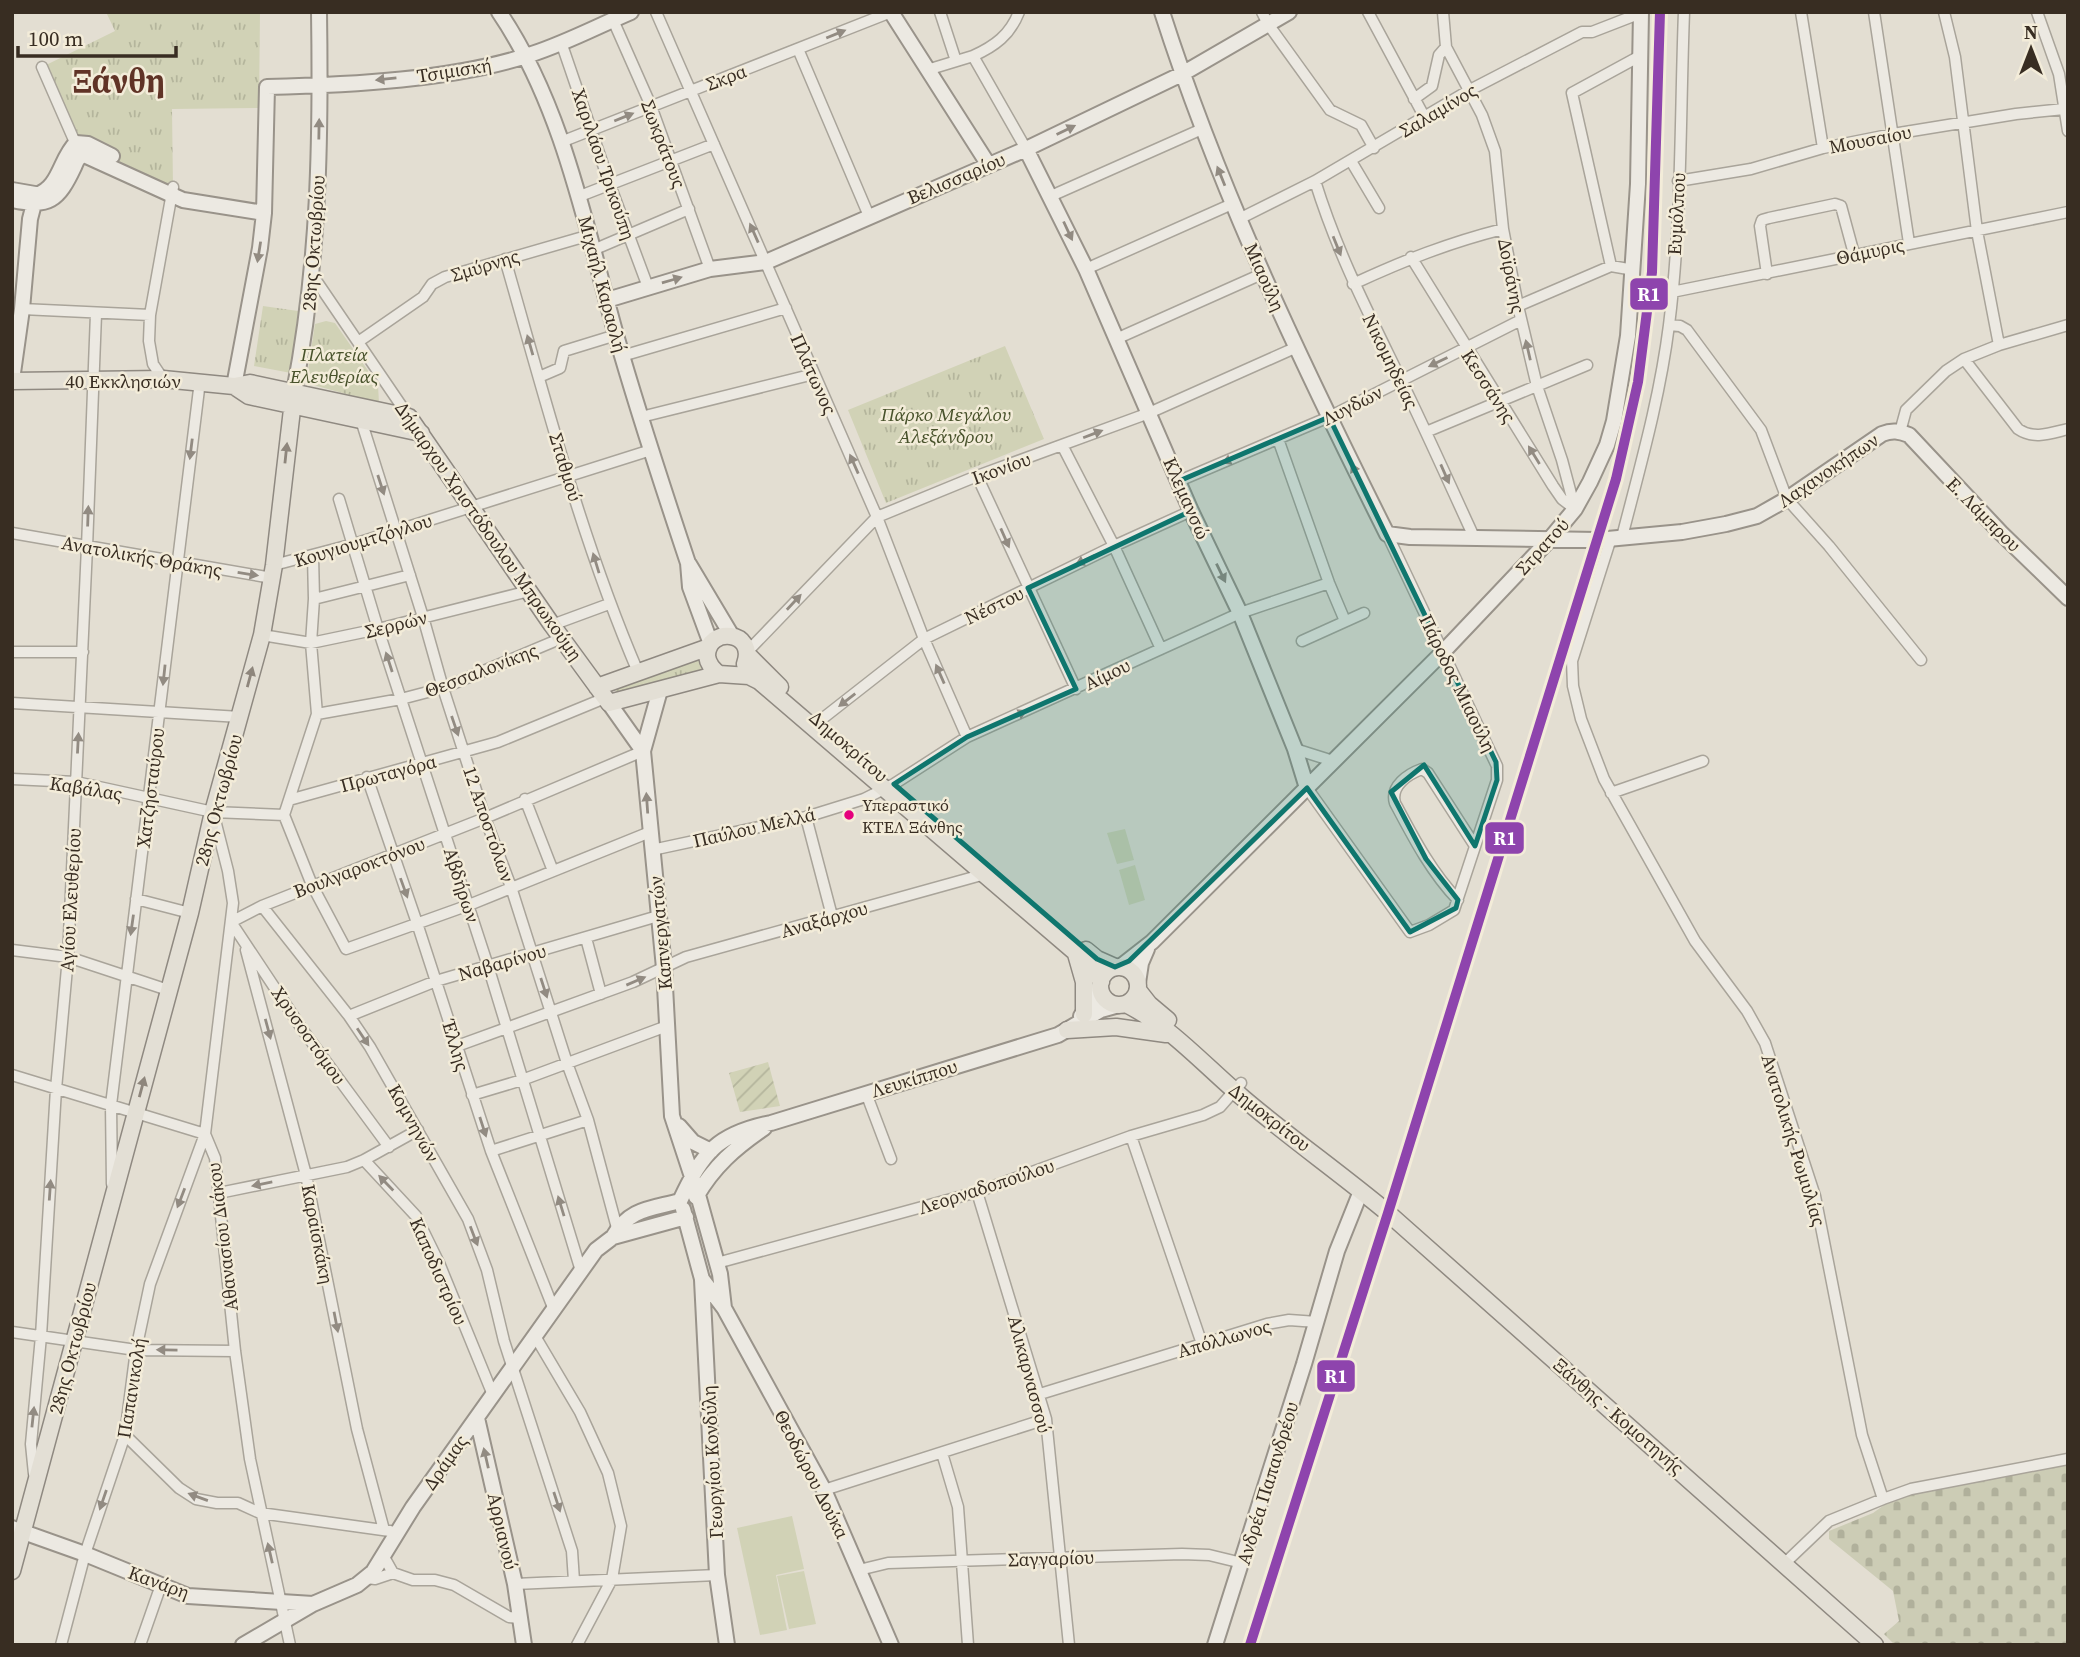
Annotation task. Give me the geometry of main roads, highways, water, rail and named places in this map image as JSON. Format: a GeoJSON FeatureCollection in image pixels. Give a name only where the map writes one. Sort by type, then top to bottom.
{"type":"FeatureCollection","features":[{"type":"Feature","properties":{"kind":"main road","name":"40 Εκκλησιών"},"geometry":{"type":"LineString","coordinates":[[12,380],[92,382],[163,379],[234,386],[250,383],[360,420],[421,433]]}},
{"type":"Feature","properties":{"kind":"main road","name":"40 Εκκλησιών"},"geometry":{"type":"LineString","coordinates":[[293,398],[410,417]]}},
{"type":"Feature","properties":{"kind":"main road","name":"28ης Οκτωβρίου"},"geometry":{"type":"LineString","coordinates":[[12,1571],[18,1530],[36,1485],[262,635],[273,571],[293,398]]}},
{"type":"Feature","properties":{"kind":"main road","name":"Δήμαρχου Χριστόδουλου Μπρωκούμη"},"geometry":{"type":"LineString","coordinates":[[410,417],[604,696]]}},
{"type":"Feature","properties":{"kind":"main road"},"geometry":{"type":"LineString","coordinates":[[720,636],[732,636],[742,642],[747,653],[744,667],[726,674],[660,690],[604,696],[638,672],[710,646],[720,636]]}},
{"type":"Feature","properties":{"kind":"main road"},"geometry":{"type":"LineString","coordinates":[[710,646],[710,666],[726,674]]}},
{"type":"Feature","properties":{"kind":"main road","name":"Δημοκρίτου"},"geometry":{"type":"LineString","coordinates":[[747,653],[817,724]]}},
{"type":"Feature","properties":{"kind":"main road","name":"Δημοκρίτου"},"geometry":{"type":"LineString","coordinates":[[726,674],[749,676],[759,681],[817,724],[1097,959],[1118,967]]}},
{"type":"Feature","properties":{"kind":"main road","name":"Δημοκρίτου"},"geometry":{"type":"LineString","coordinates":[[890,787],[1075,952],[1094,970],[1101,984]]}},
{"type":"Feature","properties":{"kind":"main road"},"geometry":{"type":"LineString","coordinates":[[1075,952],[1084,982],[1084,1014]]}},
{"type":"Feature","properties":{"kind":"main road"},"geometry":{"type":"LineString","coordinates":[[1118,967],[1132,971],[1138,986],[1136,996],[1122,1004],[1108,1001],[1101,991],[1106,973],[1118,967]]}},
{"type":"Feature","properties":{"kind":"main road","name":"Δημοκρίτου"},"geometry":{"type":"LineString","coordinates":[[1138,986],[1149,1004],[1292,1139],[1315,1153],[1361,1191]]}},
{"type":"Feature","properties":{"kind":"main road","name":"Δημοκρίτου"},"geometry":{"type":"LineString","coordinates":[[1122,1004],[1139,1010],[1238,1087]]}},
{"type":"Feature","properties":{"kind":"main road"},"geometry":{"type":"LineString","coordinates":[[1063,1032],[1116,1027],[1172,1035]]}},
{"type":"Feature","properties":{"kind":"main road","name":"Ξάνθης - Κομοτηνής"},"geometry":{"type":"LineString","coordinates":[[1361,1191],[1875,1645]]}},
{"type":"Feature","properties":{"kind":"place","name":"Υπεραστικό ΚΤΕΛ Ξάνθης"},"geometry":{"type":"Point","coordinates":[849,815]}},
{"type":"Feature","properties":{"kind":"district","name":"Ξάνθη"},"geometry":{"type":"Point","coordinates":[119,80]}},
{"type":"Feature","properties":{"kind":"park label","name":"Πλατεία Ελευθερίας"},"geometry":{"type":"Point","coordinates":[334,365]}},
{"type":"Feature","properties":{"kind":"park label","name":"Πάρκο Μεγάλου Αλεξάνδρου"},"geometry":{"type":"Point","coordinates":[946,425]}}]}
